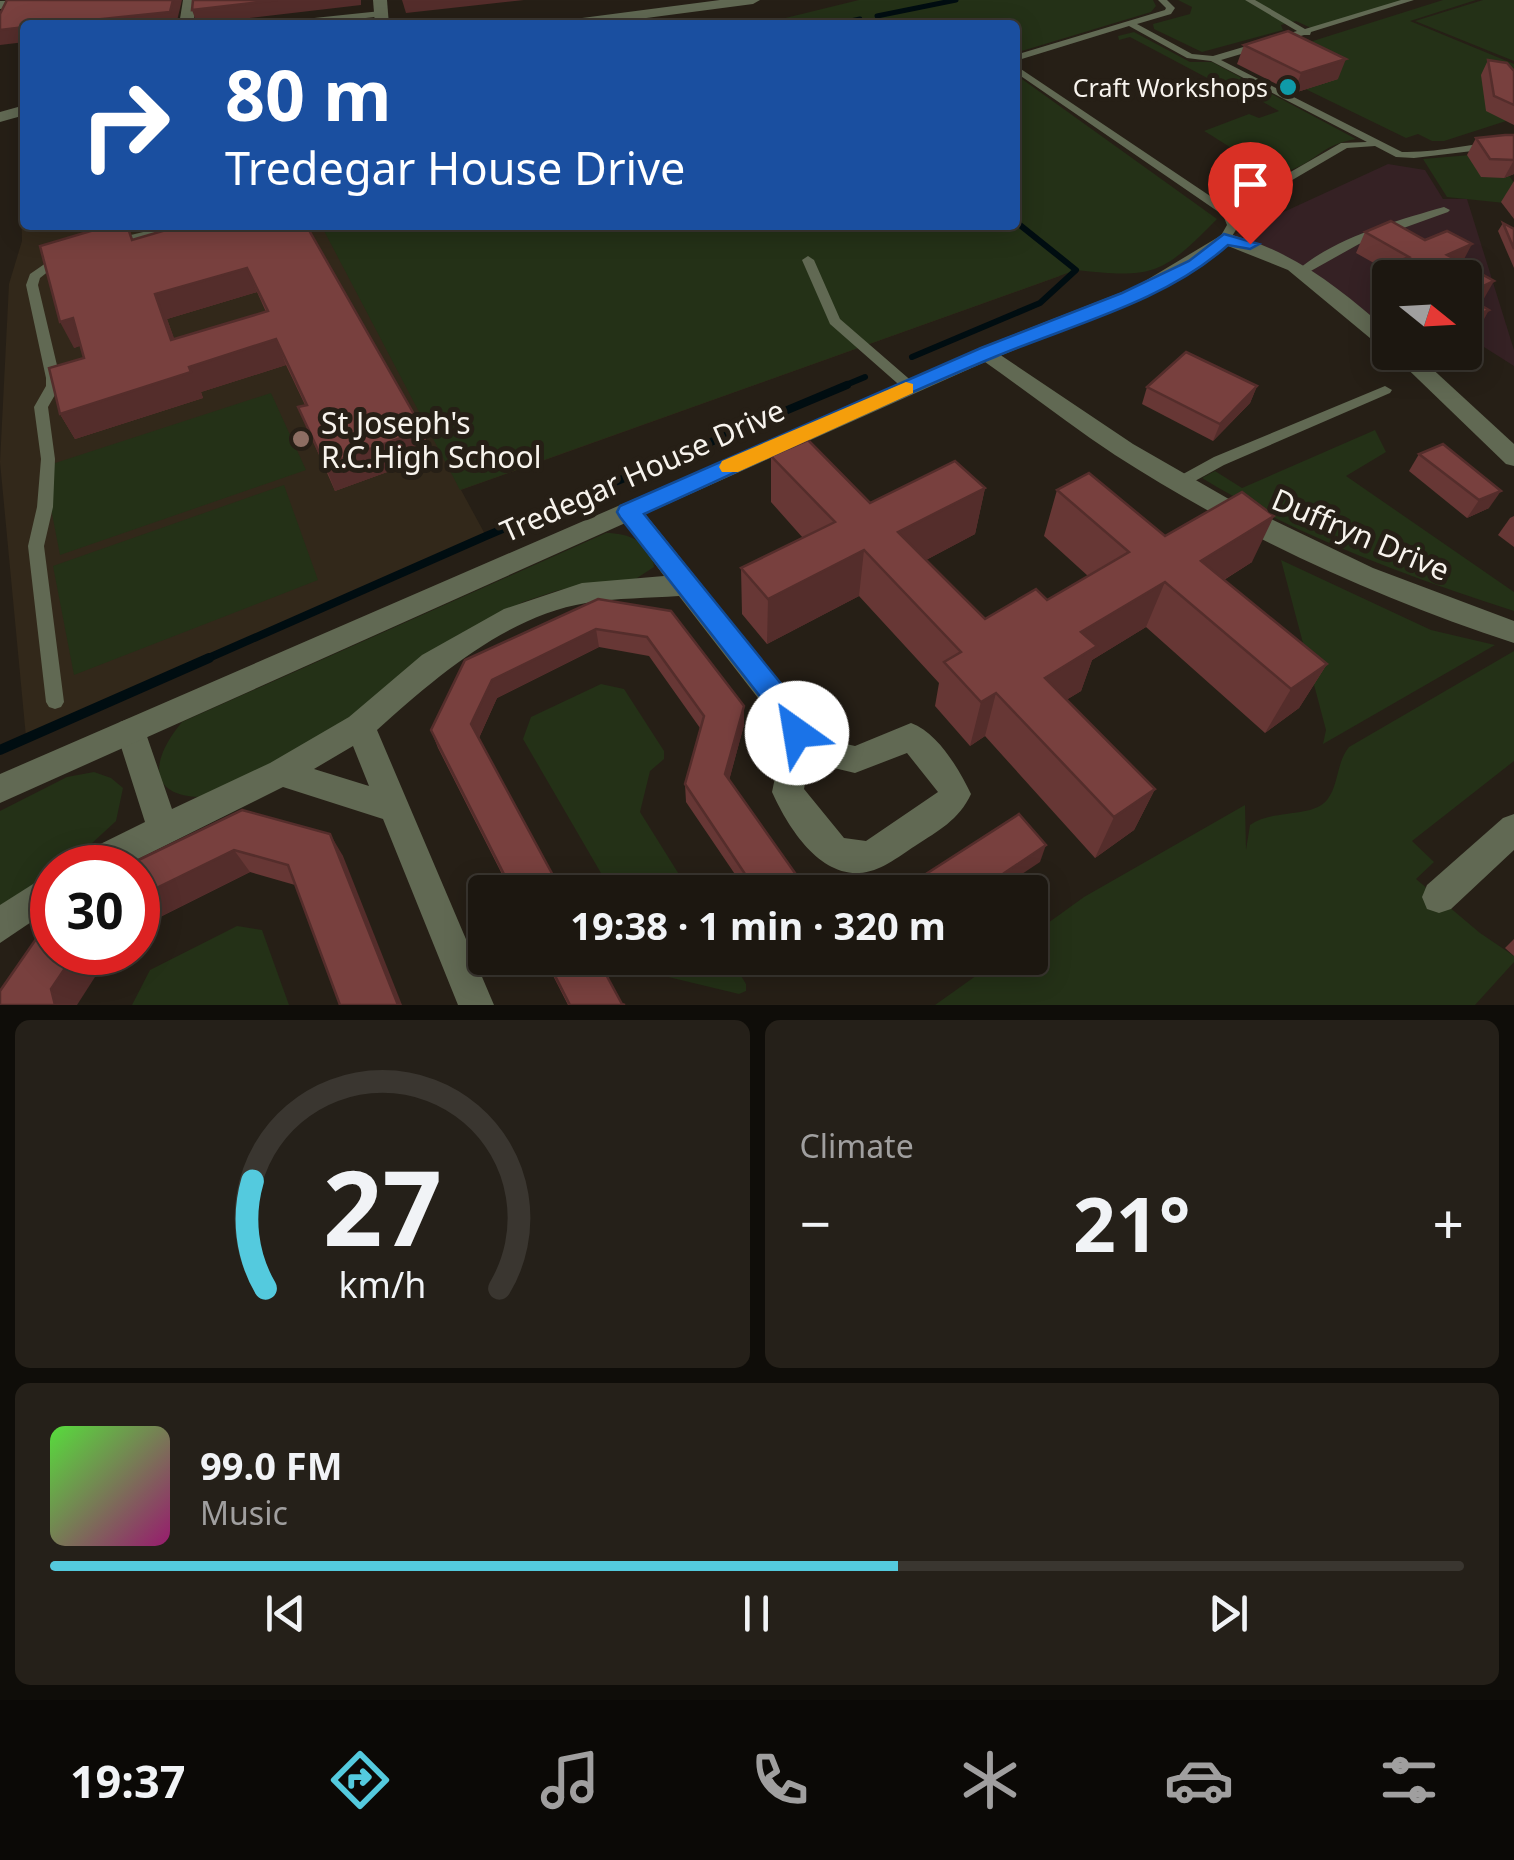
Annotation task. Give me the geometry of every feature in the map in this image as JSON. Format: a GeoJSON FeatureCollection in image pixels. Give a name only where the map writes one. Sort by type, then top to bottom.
{"type":"FeatureCollection","features":[{"type":"Feature","properties":{"kind":"street"},"geometry":{"type":"LineString","coordinates":[[0,6],[56,0]]}},
{"type":"Feature","properties":{"kind":"street"},"geometry":{"type":"LineString","coordinates":[[598,20],[754,0]]}},
{"type":"Feature","properties":{"kind":"street"},"geometry":{"type":"LineString","coordinates":[[1224,239],[1250,244],[1306,269],[1372,327]]}},
{"type":"Feature","properties":{"kind":"street","name":"Tredegar House Drive"},"geometry":{"type":"LineString","coordinates":[[0,789],[910,386],[1145,289],[1196,264],[1224,239]]}},
{"type":"Feature","properties":{"kind":"street","name":"Duffryn Drive"},"geometry":{"type":"LineString","coordinates":[[988,352],[1124,449],[1280,537],[1388,585],[1514,632]]}},
{"type":"Feature","properties":{"kind":"street"},"geometry":{"type":"LineString","coordinates":[[1420,370],[1514,458]]}},
{"type":"Feature","properties":{"kind":"street"},"geometry":{"type":"LineString","coordinates":[[628,512],[786,709],[793,721],[796,744],[788,792],[830,849],[841,856],[860,859],[872,855],[944,809],[955,794],[946,776],[911,736],[868,760],[841,760],[796,744]]}},
{"type":"Feature","properties":{"kind":"street"},"geometry":{"type":"LineString","coordinates":[[133,845],[281,772],[360,726],[432,663],[514,617],[582,593],[686,585]]}},
{"type":"Feature","properties":{"kind":"street"},"geometry":{"type":"LineString","coordinates":[[360,726],[476,1005]]}},
{"type":"Feature","properties":{"kind":"street"},"geometry":{"type":"LineString","coordinates":[[131,731],[163,830]]}},
{"type":"Feature","properties":{"kind":"street"},"geometry":{"type":"LineString","coordinates":[[281,772],[394,808]]}},
{"type":"Feature","properties":{"kind":"street"},"geometry":{"type":"LineString","coordinates":[[1439,897],[1514,830]]}},
{"type":"Feature","properties":{"kind":"street"},"geometry":{"type":"LineString","coordinates":[[0,926],[30,904]]}},
{"type":"Feature","properties":{"kind":"lane"},"geometry":{"type":"LineString","coordinates":[[1020,57],[1168,12],[1171,8],[1162,0]]}},
{"type":"Feature","properties":{"kind":"lane"},"geometry":{"type":"LineString","coordinates":[[1249,0],[1306,33]]}},
{"type":"Feature","properties":{"kind":"lane"},"geometry":{"type":"LineString","coordinates":[[1213,60],[1410,0]]}},
{"type":"Feature","properties":{"kind":"lane"},"geometry":{"type":"LineString","coordinates":[[313,20],[383,8]]}},
{"type":"Feature","properties":{"kind":"lane"},"geometry":{"type":"LineString","coordinates":[[1131,24],[1190,56],[1213,60],[1377,145],[1410,156],[1480,144],[1514,144]]}},
{"type":"Feature","properties":{"kind":"lane"},"geometry":{"type":"LineString","coordinates":[[1020,71],[1228,213],[1232,226],[1224,239]]}},
{"type":"Feature","properties":{"kind":"lane"},"geometry":{"type":"LineString","coordinates":[[1228,213],[1345,145],[1377,145]]}},
{"type":"Feature","properties":{"kind":"lane"},"geometry":{"type":"LineString","coordinates":[[1306,269],[1331,251],[1366,236],[1444,210]]}},
{"type":"Feature","properties":{"kind":"lane"},"geometry":{"type":"LineString","coordinates":[[55,702],[36,546],[46,507],[48,459],[41,407],[53,386],[53,378],[32,285],[34,276],[95,237],[116,242],[165,230]]}},
{"type":"Feature","properties":{"kind":"lane"},"geometry":{"type":"LineString","coordinates":[[808,260],[834,322],[910,386]]}},
{"type":"Feature","properties":{"kind":"lane"},"geometry":{"type":"LineString","coordinates":[[1179,483],[1384,390]]}},
{"type":"Feature","properties":{"kind":"shaded area"},"geometry":{"type":"Polygon","coordinates":[[[1388,164],[1425,170],[1443,199],[1467,199],[1514,350],[1514,366],[1482,346],[1482,260],[1372,260],[1372,327],[1305,269],[1225,239],[1388,164]]]}},
{"type":"Feature","properties":{"kind":"shaded area","name":"St Joseph's R.C.High School"},"geometry":{"type":"Polygon","coordinates":[[[22,230],[1008,230],[1060,276],[461,490],[486,536],[26,737],[0,462],[9,284],[22,230]]]}},
{"type":"Feature","properties":{"kind":"green space"},"geometry":{"type":"Polygon","coordinates":[[[859,0],[1153,0],[1156,6],[1151,12],[1020,51],[1020,20],[777,20],[859,0]]]}},
{"type":"Feature","properties":{"kind":"green space"},"geometry":{"type":"Polygon","coordinates":[[[1178,0],[1408,0],[1311,28],[1296,21],[1281,25],[1283,30],[1202,52],[1154,29],[1153,24],[1190,14],[1192,7],[1178,0]]]}},
{"type":"Feature","properties":{"kind":"green space"},"geometry":{"type":"Polygon","coordinates":[[[1443,0],[1476,0],[1410,21],[1514,64],[1514,109],[1506,121],[1444,141],[1432,141],[1418,134],[1406,138],[1260,67],[1297,46],[1443,0]]]}},
{"type":"Feature","properties":{"kind":"green space"},"geometry":{"type":"Polygon","coordinates":[[[1483,0],[1514,0],[1514,61],[1415,21],[1483,0]]]}},
{"type":"Feature","properties":{"kind":"green space"},"geometry":{"type":"Polygon","coordinates":[[[1134,32],[1190,62],[1212,62],[1356,139],[1335,145],[1291,170],[1260,164],[1204,131],[1249,114],[1259,118],[1279,111],[1130,37],[1119,40],[1118,36],[1134,32]]]}},
{"type":"Feature","properties":{"kind":"green space"},"geometry":{"type":"Polygon","coordinates":[[[1020,78],[1217,219],[1183,251],[1156,268],[1123,274],[1076,270],[460,490],[324,230],[1020,230],[1020,78]]]}},
{"type":"Feature","properties":{"kind":"green space"},"geometry":{"type":"Polygon","coordinates":[[[1494,153],[1514,183],[1514,204],[1447,197],[1423,159],[1494,153]]]}},
{"type":"Feature","properties":{"kind":"green space"},"geometry":{"type":"Polygon","coordinates":[[[271,393],[306,470],[60,555],[43,467],[271,393]]]}},
{"type":"Feature","properties":{"kind":"green space"},"geometry":{"type":"Polygon","coordinates":[[[1375,430],[1386,452],[1346,476],[1514,592],[1514,611],[1354,554],[1276,519],[1202,478],[1215,471],[1242,488],[1375,430]]]}},
{"type":"Feature","properties":{"kind":"green space"},"geometry":{"type":"Polygon","coordinates":[[[284,485],[318,580],[74,675],[53,566],[284,485]]]}},
{"type":"Feature","properties":{"kind":"green space"},"geometry":{"type":"Polygon","coordinates":[[[606,533],[623,535],[644,545],[654,567],[634,580],[585,584],[523,602],[456,636],[308,749],[200,797],[181,795],[162,781],[159,771],[165,747],[182,722],[606,533]]]}},
{"type":"Feature","properties":{"kind":"green space"},"geometry":{"type":"Polygon","coordinates":[[[1281,560],[1431,630],[1495,645],[1323,744],[1326,730],[1281,560]]]}},
{"type":"Feature","properties":{"kind":"green space"},"geometry":{"type":"Polygon","coordinates":[[[1514,651],[1514,761],[1412,841],[1434,862],[1416,879],[1514,956],[1514,962],[1475,1005],[935,1005],[977,975],[1048,975],[1048,923],[1084,897],[1245,805],[1246,850],[1250,825],[1321,806],[1331,794],[1349,747],[1514,651]]]}},
{"type":"Feature","properties":{"kind":"green space"},"geometry":{"type":"Polygon","coordinates":[[[601,684],[624,689],[664,751],[664,759],[650,771],[640,812],[679,875],[602,875],[523,739],[531,717],[601,684]]]}},
{"type":"Feature","properties":{"kind":"green space"},"geometry":{"type":"Polygon","coordinates":[[[94,772],[123,788],[116,821],[90,845],[30,845],[30,891],[0,912],[0,811],[67,777],[94,772]]]}},
{"type":"Feature","properties":{"kind":"green space"},"geometry":{"type":"Polygon","coordinates":[[[237,926],[262,930],[289,1005],[132,1005],[147,975],[160,975],[160,965],[237,926]]]}},
{"type":"Feature","properties":{"kind":"green space"},"geometry":{"type":"Polygon","coordinates":[[[660,975],[740,975],[746,991],[739,994],[660,975]]]}},
{"type":"Feature","properties":{"kind":"building"},"geometry":{"type":"Polygon","coordinates":[[[7,0],[173,0],[170,12],[92,20],[20,20],[20,28],[0,30],[0,14],[7,0]]]}},
{"type":"Feature","properties":{"kind":"building"},"geometry":{"type":"Polygon","coordinates":[[[193,0],[277,0],[192,10],[193,0]]]}},
{"type":"Feature","properties":{"kind":"building"},"geometry":{"type":"Polygon","coordinates":[[[1288,31],[1346,59],[1301,73],[1244,45],[1288,31]]]}},
{"type":"Feature","properties":{"kind":"building"},"geometry":{"type":"Polygon","coordinates":[[[1488,60],[1507,63],[1514,71],[1514,105],[1494,96],[1488,60]]]}},
{"type":"Feature","properties":{"kind":"building"},"geometry":{"type":"Polygon","coordinates":[[[1514,135],[1514,160],[1490,159],[1476,138],[1514,135]]]}},
{"type":"Feature","properties":{"kind":"building"},"geometry":{"type":"Polygon","coordinates":[[[1391,221],[1425,240],[1447,231],[1472,244],[1447,255],[1456,260],[1402,260],[1409,257],[1365,232],[1391,221]]]}},
{"type":"Feature","properties":{"kind":"building"},"geometry":{"type":"Polygon","coordinates":[[[1503,223],[1514,229],[1514,249],[1503,223]]]}},
{"type":"Feature","properties":{"kind":"building"},"geometry":{"type":"Polygon","coordinates":[[[94,230],[129,230],[132,240],[166,230],[309,230],[423,430],[325,465],[298,407],[307,405],[276,339],[189,367],[191,372],[60,414],[49,368],[84,358],[73,318],[60,322],[40,246],[94,230]],[[247,268],[155,294],[171,340],[268,311],[247,268]]]}},
{"type":"Feature","properties":{"kind":"building"},"geometry":{"type":"Polygon","coordinates":[[[1482,274],[1494,281],[1482,287],[1482,274]]]}},
{"type":"Feature","properties":{"kind":"building"},"geometry":{"type":"Polygon","coordinates":[[[1186,352],[1257,386],[1220,424],[1147,387],[1186,352]]]}},
{"type":"Feature","properties":{"kind":"building"},"geometry":{"type":"Polygon","coordinates":[[[808,440],[870,503],[955,461],[985,488],[898,532],[985,619],[1036,589],[1047,600],[1129,552],[1057,490],[1089,473],[1165,536],[1242,492],[1274,516],[1201,561],[1327,664],[1291,689],[1165,582],[1081,632],[1097,646],[1045,678],[1155,789],[1114,817],[996,693],[981,702],[944,662],[961,652],[864,550],[768,599],[741,568],[835,522],[771,456],[808,440]]]}},
{"type":"Feature","properties":{"kind":"building"},"geometry":{"type":"Polygon","coordinates":[[[1443,444],[1501,491],[1479,500],[1419,454],[1443,444]]]}},
{"type":"Feature","properties":{"kind":"building"},"geometry":{"type":"Polygon","coordinates":[[[598,599],[671,611],[744,706],[725,774],[796,875],[746,875],[685,784],[704,716],[647,637],[596,629],[492,680],[471,724],[553,875],[504,875],[431,730],[465,660],[598,599]]]}},
{"type":"Feature","properties":{"kind":"building"},"geometry":{"type":"Polygon","coordinates":[[[242,810],[330,834],[398,1005],[340,1005],[288,865],[234,850],[160,886],[160,850],[242,810]]]}},
{"type":"Feature","properties":{"kind":"building"},"geometry":{"type":"Polygon","coordinates":[[[1019,814],[1046,845],[1001,875],[924,875],[1019,814]]]}},
{"type":"Feature","properties":{"kind":"building"},"geometry":{"type":"Polygon","coordinates":[[[30,948],[30,975],[60,975],[51,989],[55,1005],[0,1005],[0,991],[30,948]]]}},
{"type":"Feature","properties":{"kind":"building"},"geometry":{"type":"Polygon","coordinates":[[[555,975],[606,975],[625,1005],[570,1005],[555,975]]]}},
{"type":"Feature","properties":{"kind":"waterway"},"geometry":{"type":"LineString","coordinates":[[877,16],[956,0]]}},
{"type":"Feature","properties":{"kind":"waterway"},"geometry":{"type":"LineString","coordinates":[[855,20],[860,19]]}},
{"type":"Feature","properties":{"kind":"waterway"},"geometry":{"type":"LineString","coordinates":[[912,357],[1040,303],[1076,270],[1020,225]]}},
{"type":"Feature","properties":{"kind":"waterway"},"geometry":{"type":"LineString","coordinates":[[841,387],[865,377]]}},
{"type":"Feature","properties":{"kind":"waterway"},"geometry":{"type":"LineString","coordinates":[[204,660],[486,536],[847,385]]}},
{"type":"Feature","properties":{"kind":"waterway"},"geometry":{"type":"LineString","coordinates":[[0,750],[209,658]]}},
{"type":"Feature","properties":{"kind":"slow traffic"},"geometry":{"type":"LineString","coordinates":[[730,467],[906,388]]}},
{"type":"Feature","properties":{"kind":"place","name":"Craft Workshops"},"geometry":{"type":"Point","coordinates":[1288,87]}},
{"type":"Feature","properties":{"kind":"place","name":"St Joseph's R.C.High School"},"geometry":{"type":"Point","coordinates":[301,439]}},
{"type":"Feature","properties":{"kind":"route"},"geometry":{"type":"LineString","coordinates":[[797,733],[786,709],[628,512],[988,352],[1128,297],[1196,264],[1224,239],[1250,244]]}}]}
